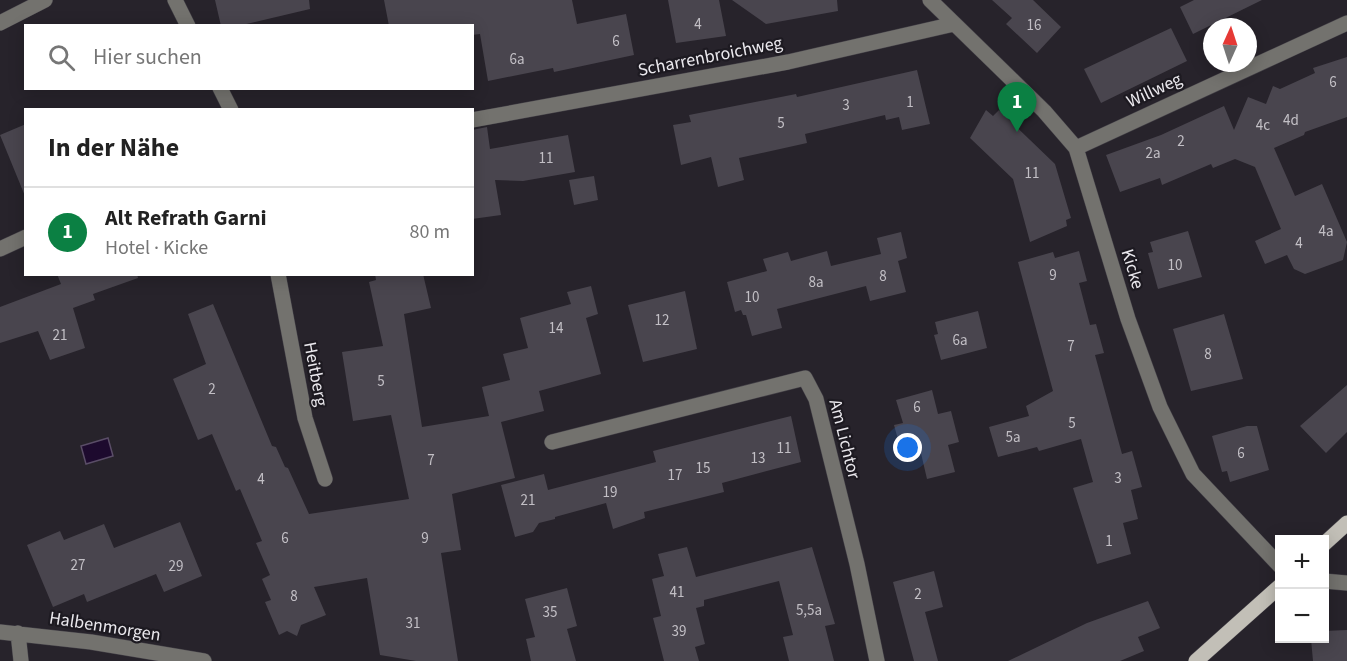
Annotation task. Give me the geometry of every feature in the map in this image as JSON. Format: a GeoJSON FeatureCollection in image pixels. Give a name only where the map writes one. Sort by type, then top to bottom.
{"type":"FeatureCollection","features":[{"type":"Feature","properties":{"kind":"main road"},"geometry":{"type":"LineString","coordinates":[[1329,539],[1347,523]]}},
{"type":"Feature","properties":{"kind":"main road"},"geometry":{"type":"LineString","coordinates":[[1196,661],[1277,589]]}},
{"type":"Feature","properties":{"kind":"street"},"geometry":{"type":"LineString","coordinates":[[0,23],[45,0]]}},
{"type":"Feature","properties":{"kind":"street"},"geometry":{"type":"LineString","coordinates":[[175,0],[187,24]]}},
{"type":"Feature","properties":{"kind":"street","name":"Kicke"},"geometry":{"type":"LineString","coordinates":[[930,0],[1044,111],[1076,148],[1128,319],[1160,407],[1193,474],[1275,562]]}},
{"type":"Feature","properties":{"kind":"street","name":"Willweg"},"geometry":{"type":"LineString","coordinates":[[1076,148],[1347,23]]}},
{"type":"Feature","properties":{"kind":"street","name":"Scharrenbroichweg"},"geometry":{"type":"LineString","coordinates":[[474,120],[788,62],[954,24]]}},
{"type":"Feature","properties":{"kind":"street"},"geometry":{"type":"LineString","coordinates":[[221,90],[230,108]]}},
{"type":"Feature","properties":{"kind":"street"},"geometry":{"type":"LineString","coordinates":[[0,249],[24,238]]}},
{"type":"Feature","properties":{"kind":"street","name":"Heitberg"},"geometry":{"type":"LineString","coordinates":[[278,276],[304,418],[325,479]]}},
{"type":"Feature","properties":{"kind":"street","name":"Am Lichtor"},"geometry":{"type":"LineString","coordinates":[[552,442],[805,378],[816,399],[864,596],[877,661]]}},
{"type":"Feature","properties":{"kind":"street"},"geometry":{"type":"LineString","coordinates":[[1329,581],[1347,583]]}},
{"type":"Feature","properties":{"kind":"street","name":"Halbenmorgen"},"geometry":{"type":"LineString","coordinates":[[0,632],[91,642],[204,661]]}},
{"type":"Feature","properties":{"kind":"street"},"geometry":{"type":"LineString","coordinates":[[18,633],[21,661]]}},
{"type":"Feature","properties":{"kind":"shaded area"},"geometry":{"type":"Polygon","coordinates":[[[108,438],[113,456],[86,464],[81,446],[108,438]]]}},
{"type":"Feature","properties":{"kind":"building"},"geometry":{"type":"Polygon","coordinates":[[[215,0],[309,0],[310,9],[246,24],[221,24],[215,0]]]}},
{"type":"Feature","properties":{"kind":"building"},"geometry":{"type":"Polygon","coordinates":[[[384,0],[572,0],[577,24],[626,14],[634,55],[554,72],[553,68],[488,81],[480,34],[474,35],[474,24],[389,24],[384,0]]]}},
{"type":"Feature","properties":{"kind":"building"},"geometry":{"type":"Polygon","coordinates":[[[668,0],[719,0],[726,36],[676,43],[668,0]]]}},
{"type":"Feature","properties":{"kind":"building"},"geometry":{"type":"Polygon","coordinates":[[[732,0],[837,0],[838,11],[766,24],[732,0]]]}},
{"type":"Feature","properties":{"kind":"building"},"geometry":{"type":"Polygon","coordinates":[[[992,0],[1033,0],[1061,27],[1037,53],[1006,24],[1012,18],[992,0]]]}},
{"type":"Feature","properties":{"kind":"building"},"geometry":{"type":"Polygon","coordinates":[[[1194,0],[1262,0],[1225,18],[1203,18],[1203,29],[1193,34],[1180,7],[1194,0]]]}},
{"type":"Feature","properties":{"kind":"building"},"geometry":{"type":"Polygon","coordinates":[[[1171,28],[1187,61],[1101,103],[1084,69],[1171,28]]]}},
{"type":"Feature","properties":{"kind":"building"},"geometry":{"type":"Polygon","coordinates":[[[1347,57],[1347,117],[1305,132],[1304,135],[1274,148],[1295,196],[1322,184],[1347,242],[1343,260],[1305,274],[1294,269],[1287,255],[1265,264],[1255,241],[1281,229],[1255,167],[1235,159],[1213,168],[1211,164],[1162,185],[1160,178],[1120,192],[1106,155],[1161,135],[1224,106],[1234,130],[1248,97],[1266,104],[1273,86],[1280,89],[1315,73],[1313,68],[1347,57]]]}},
{"type":"Feature","properties":{"kind":"building"},"geometry":{"type":"Polygon","coordinates":[[[917,70],[930,124],[902,130],[899,117],[886,120],[885,115],[805,134],[807,143],[739,158],[744,180],[718,187],[711,157],[681,165],[673,125],[691,122],[689,115],[796,94],[797,97],[917,70]]]}},
{"type":"Feature","properties":{"kind":"building"},"geometry":{"type":"Polygon","coordinates":[[[986,110],[993,116],[999,110],[1055,164],[1071,218],[1066,220],[1067,226],[1030,242],[1013,179],[970,138],[986,110]]]}},
{"type":"Feature","properties":{"kind":"building"},"geometry":{"type":"Polygon","coordinates":[[[24,125],[24,194],[0,135],[24,125]]]}},
{"type":"Feature","properties":{"kind":"building"},"geometry":{"type":"Polygon","coordinates":[[[487,127],[490,149],[568,135],[575,172],[523,181],[495,180],[501,215],[474,219],[474,130],[487,127]]]}},
{"type":"Feature","properties":{"kind":"building"},"geometry":{"type":"Polygon","coordinates":[[[594,176],[598,200],[574,205],[569,180],[594,176]]]}},
{"type":"Feature","properties":{"kind":"building"},"geometry":{"type":"Polygon","coordinates":[[[1188,231],[1202,277],[1158,289],[1148,253],[1153,252],[1150,242],[1188,231]]]}},
{"type":"Feature","properties":{"kind":"building"},"geometry":{"type":"Polygon","coordinates":[[[901,232],[907,258],[898,261],[906,292],[870,301],[866,286],[777,309],[782,328],[752,336],[746,315],[743,315],[741,310],[735,312],[727,282],[767,271],[763,259],[788,252],[791,261],[827,251],[831,266],[881,254],[877,238],[901,232]]]}},
{"type":"Feature","properties":{"kind":"building"},"geometry":{"type":"Polygon","coordinates":[[[1079,251],[1087,281],[1079,283],[1090,325],[1096,324],[1104,353],[1095,355],[1122,454],[1132,451],[1142,487],[1131,490],[1138,519],[1123,523],[1131,554],[1097,564],[1073,488],[1093,482],[1081,439],[1039,451],[1037,447],[998,457],[989,427],[1029,416],[1026,406],[1053,391],[1018,262],[1053,252],[1055,258],[1079,251]]]}},
{"type":"Feature","properties":{"kind":"building"},"geometry":{"type":"Polygon","coordinates":[[[58,276],[138,276],[138,278],[93,294],[95,300],[73,308],[85,348],[50,360],[38,331],[0,343],[0,307],[61,284],[58,276]]]}},
{"type":"Feature","properties":{"kind":"building"},"geometry":{"type":"Polygon","coordinates":[[[375,276],[423,276],[431,308],[404,314],[422,427],[489,416],[482,387],[510,380],[503,354],[528,348],[520,318],[571,304],[567,292],[591,286],[598,314],[586,318],[601,374],[539,391],[544,411],[501,422],[515,478],[452,494],[461,550],[441,553],[458,661],[416,661],[380,655],[367,578],[314,587],[326,615],[301,625],[297,636],[287,631],[279,635],[265,602],[271,600],[262,579],[270,575],[256,543],[262,541],[240,489],[236,491],[212,434],[198,440],[173,379],[206,364],[188,314],[213,304],[272,446],[276,447],[285,467],[288,468],[309,514],[409,499],[391,415],[353,421],[342,352],[383,346],[369,282],[376,280],[375,276]]]}},
{"type":"Feature","properties":{"kind":"building"},"geometry":{"type":"Polygon","coordinates":[[[685,291],[697,349],[643,362],[628,305],[685,291]]]}},
{"type":"Feature","properties":{"kind":"building"},"geometry":{"type":"Polygon","coordinates":[[[978,311],[987,348],[941,360],[934,335],[938,334],[935,322],[978,311]]]}},
{"type":"Feature","properties":{"kind":"building"},"geometry":{"type":"Polygon","coordinates":[[[1224,314],[1243,379],[1191,391],[1173,329],[1224,314]]]}},
{"type":"Feature","properties":{"kind":"building"},"geometry":{"type":"Polygon","coordinates":[[[1347,385],[1347,432],[1326,453],[1300,426],[1347,385]]]}},
{"type":"Feature","properties":{"kind":"building"},"geometry":{"type":"Polygon","coordinates":[[[932,390],[938,414],[951,411],[959,442],[948,445],[955,472],[927,479],[920,449],[902,454],[894,425],[903,423],[896,400],[932,390]]]}},
{"type":"Feature","properties":{"kind":"building"},"geometry":{"type":"Polygon","coordinates":[[[791,416],[801,462],[722,483],[724,492],[644,512],[645,518],[613,529],[606,503],[555,517],[555,519],[539,523],[533,532],[515,537],[501,485],[544,474],[548,490],[656,462],[653,451],[791,416]]]}},
{"type":"Feature","properties":{"kind":"building"},"geometry":{"type":"Polygon","coordinates":[[[1247,426],[1257,426],[1269,470],[1230,482],[1227,471],[1222,472],[1212,436],[1247,426]]]}},
{"type":"Feature","properties":{"kind":"building"},"geometry":{"type":"Polygon","coordinates":[[[180,522],[202,576],[164,592],[156,574],[87,602],[84,594],[53,607],[27,545],[60,531],[64,540],[104,524],[114,548],[180,522]]]}},
{"type":"Feature","properties":{"kind":"building"},"geometry":{"type":"Polygon","coordinates":[[[687,547],[696,577],[812,547],[835,624],[825,626],[834,661],[789,661],[783,637],[793,635],[779,581],[704,600],[704,606],[696,608],[705,644],[695,647],[699,661],[664,661],[653,618],[661,616],[652,579],[664,576],[658,554],[687,547]]]}},
{"type":"Feature","properties":{"kind":"building"},"geometry":{"type":"Polygon","coordinates":[[[934,571],[943,607],[925,612],[938,661],[914,661],[893,582],[934,571]]]}},
{"type":"Feature","properties":{"kind":"building"},"geometry":{"type":"Polygon","coordinates":[[[567,588],[577,626],[567,629],[576,661],[531,661],[526,639],[535,637],[525,599],[567,588]]]}},
{"type":"Feature","properties":{"kind":"building"},"geometry":{"type":"Polygon","coordinates":[[[1148,601],[1160,628],[1138,637],[1144,651],[1120,661],[1008,661],[1087,623],[1148,601]]]}},
{"type":"Feature","properties":{"kind":"building"},"geometry":{"type":"Polygon","coordinates":[[[1347,630],[1347,661],[1313,661],[1311,643],[1329,643],[1329,631],[1347,630]]]}},
{"type":"Feature","properties":{"kind":"place","name":"Alt Refrath Garni"},"geometry":{"type":"Point","coordinates":[1017,132]}}]}
